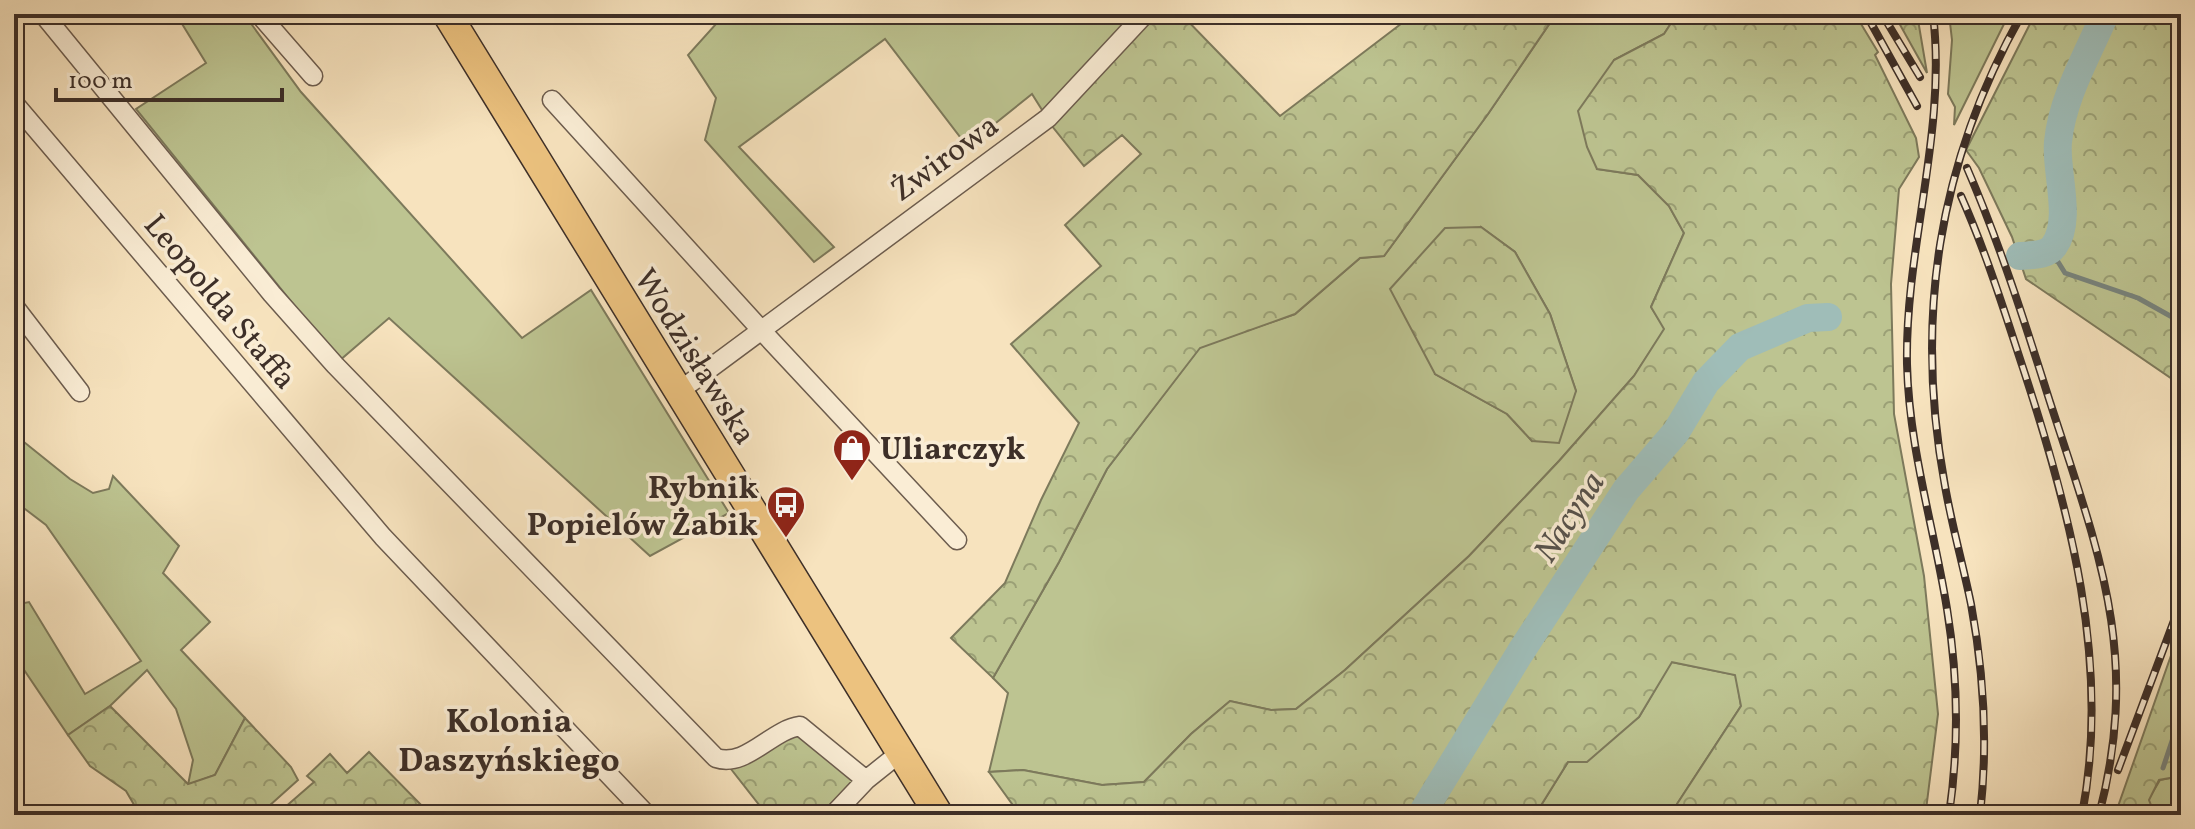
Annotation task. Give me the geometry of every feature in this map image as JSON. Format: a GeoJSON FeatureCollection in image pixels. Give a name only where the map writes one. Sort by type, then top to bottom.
{"type":"FeatureCollection","features":[{"type":"Feature","properties":{"kind":"main road","name":"Wodzisławska"},"geometry":{"type":"LineString","coordinates":[[447,14],[939,815]]}},
{"type":"Feature","properties":{"kind":"street","name":"Leopolda Staffa"},"geometry":{"type":"LineString","coordinates":[[43,14],[272,294],[335,365],[716,758],[728,762],[739,758],[787,727],[800,726],[866,780]]}},
{"type":"Feature","properties":{"kind":"street"},"geometry":{"type":"LineString","coordinates":[[259,14],[313,76]]}},
{"type":"Feature","properties":{"kind":"street","name":"Żwirowa"},"geometry":{"type":"LineString","coordinates":[[678,392],[1048,118],[1145,14]]}},
{"type":"Feature","properties":{"kind":"street"},"geometry":{"type":"LineString","coordinates":[[552,100],[957,540]]}},
{"type":"Feature","properties":{"kind":"street","name":"Leopolda Staffa"},"geometry":{"type":"LineString","coordinates":[[14,103],[383,537],[647,815]]}},
{"type":"Feature","properties":{"kind":"street"},"geometry":{"type":"LineString","coordinates":[[14,306],[80,392]]}},
{"type":"Feature","properties":{"kind":"street"},"geometry":{"type":"LineString","coordinates":[[833,815],[866,780],[901,752]]}},
{"type":"Feature","properties":{"kind":"green space"},"geometry":{"type":"Polygon","coordinates":[[[176,14],[244,14],[301,92],[522,338],[591,290],[729,513],[650,556],[389,318],[339,361],[136,109],[206,63],[176,14]]]}},
{"type":"Feature","properties":{"kind":"green space"},"geometry":{"type":"Polygon","coordinates":[[[725,14],[1135,14],[1044,113],[1032,94],[967,146],[885,39],[739,147],[834,247],[814,262],[705,140],[716,98],[688,55],[725,14]]]}},
{"type":"Feature","properties":{"kind":"green space"},"geometry":{"type":"Polygon","coordinates":[[[1155,14],[1181,14],[1280,116],[1414,14],[1547,14],[1552,20],[1384,256],[1360,258],[1295,314],[1200,348],[1107,469],[993,678],[951,638],[1005,583],[1079,423],[1011,344],[1101,266],[1065,225],[1141,154],[1122,135],[1084,166],[1052,126],[1155,14]]]}},
{"type":"Feature","properties":{"kind":"green space"},"geometry":{"type":"Polygon","coordinates":[[[1565,14],[1677,14],[1664,34],[1614,60],[1597,169],[1638,175],[1669,206],[1684,233],[1651,307],[1665,329],[1634,376],[1469,556],[1345,670],[1296,709],[1271,710],[1230,701],[1191,734],[1144,782],[1102,785],[1023,770],[989,772],[1008,693],[993,678],[1107,469],[1200,347],[1295,314],[1360,258],[1384,256],[1552,20],[1565,14]],[[1481,227],[1435,374],[1507,414],[1532,441],[1576,391],[1550,314],[1515,252],[1481,227]]]}},
{"type":"Feature","properties":{"kind":"green space"},"geometry":{"type":"Polygon","coordinates":[[[1677,14],[1855,14],[1878,52],[1875,55],[1916,138],[1919,157],[1899,189],[1891,284],[1894,414],[1924,576],[1938,714],[1923,815],[1682,815],[1677,804],[1741,706],[1735,675],[1672,662],[1639,717],[1587,762],[1568,762],[1535,815],[1020,815],[989,772],[1023,770],[1102,785],[1144,782],[1191,734],[1230,701],[1271,710],[1296,709],[1345,670],[1469,556],[1634,376],[1664,329],[1651,307],[1684,233],[1669,206],[1638,175],[1597,169],[1587,147],[1578,111],[1614,60],[1664,34],[1677,14]]]}},
{"type":"Feature","properties":{"kind":"green space"},"geometry":{"type":"Polygon","coordinates":[[[1894,14],[1917,14],[1927,73],[1894,14]]]}},
{"type":"Feature","properties":{"kind":"green space"},"geometry":{"type":"Polygon","coordinates":[[[1949,14],[2009,14],[1954,125],[1955,107],[1948,94],[1952,40],[1949,14]]]}},
{"type":"Feature","properties":{"kind":"green space"},"geometry":{"type":"Polygon","coordinates":[[[2035,14],[2181,14],[2181,385],[2026,279],[2012,237],[1979,168],[1966,150],[2035,14]]]}},
{"type":"Feature","properties":{"kind":"green space"},"geometry":{"type":"Polygon","coordinates":[[[1481,227],[1515,252],[1550,314],[1576,391],[1559,443],[1532,441],[1507,414],[1435,374],[1390,289],[1445,228],[1481,227]]]}},
{"type":"Feature","properties":{"kind":"green space"},"geometry":{"type":"Polygon","coordinates":[[[14,434],[70,479],[93,493],[109,489],[113,476],[179,546],[163,573],[210,622],[181,650],[245,718],[215,775],[188,785],[193,760],[176,709],[147,670],[110,706],[68,735],[14,655],[14,605],[29,602],[85,694],[141,661],[46,525],[25,509],[14,511],[14,434]]]}},
{"type":"Feature","properties":{"kind":"green space"},"geometry":{"type":"Polygon","coordinates":[[[2181,627],[2181,776],[2159,780],[2149,800],[2155,815],[2115,815],[2181,627]]]}},
{"type":"Feature","properties":{"kind":"green space"},"geometry":{"type":"Polygon","coordinates":[[[1671,662],[1736,675],[1741,706],[1677,804],[1682,815],[1535,815],[1568,762],[1639,717],[1671,662]]]}},
{"type":"Feature","properties":{"kind":"green space"},"geometry":{"type":"Polygon","coordinates":[[[110,706],[188,784],[215,775],[245,718],[291,767],[298,780],[259,815],[140,815],[126,791],[90,766],[68,735],[110,706]]]}},
{"type":"Feature","properties":{"kind":"green space"},"geometry":{"type":"Polygon","coordinates":[[[791,731],[859,779],[824,815],[767,815],[731,769],[791,731]]]}},
{"type":"Feature","properties":{"kind":"green space"},"geometry":{"type":"Polygon","coordinates":[[[369,752],[431,815],[276,815],[314,782],[307,776],[330,754],[347,773],[369,752]]]}},
{"type":"Feature","properties":{"kind":"green space"},"geometry":{"type":"Polygon","coordinates":[[[2181,776],[2181,815],[2155,815],[2148,800],[2160,780],[2181,776]]]}},
{"type":"Feature","properties":{"kind":"waterway","name":"Nacyna"},"geometry":{"type":"LineString","coordinates":[[2020,256],[2047,252],[2060,235],[2063,209],[2058,154],[2060,126],[2070,93],[2105,14]]}},
{"type":"Feature","properties":{"kind":"waterway"},"geometry":{"type":"LineString","coordinates":[[2050,249],[2065,273],[2138,298],[2181,322]]}},
{"type":"Feature","properties":{"kind":"waterway","name":"Nacyna"},"geometry":{"type":"LineString","coordinates":[[1421,815],[1520,653],[1626,490],[1676,432],[1706,382],[1740,347],[1808,318],[1828,317]]}},
{"type":"Feature","properties":{"kind":"waterway"},"geometry":{"type":"LineString","coordinates":[[2163,768],[2181,714]]}},
{"type":"Feature","properties":{"kind":"railway"},"geometry":{"type":"LineString","coordinates":[[1866,14],[1917,106]]}},
{"type":"Feature","properties":{"kind":"railway"},"geometry":{"type":"LineString","coordinates":[[1882,14],[1920,77]]}},
{"type":"Feature","properties":{"kind":"railway"},"geometry":{"type":"LineString","coordinates":[[1933,14],[1935,102],[1912,276],[1907,364],[1912,427],[1942,578],[1953,660],[1956,738],[1949,815]]}},
{"type":"Feature","properties":{"kind":"railway"},"geometry":{"type":"LineString","coordinates":[[1980,815],[1984,762],[1982,683],[1971,604],[1948,501],[1936,424],[1932,362],[1934,302],[1940,243],[1970,127],[1993,70],[2022,14]]}},
{"type":"Feature","properties":{"kind":"railway"},"geometry":{"type":"LineString","coordinates":[[1967,168],[2031,343],[2084,508],[2109,605],[2115,653],[2116,704],[2111,757],[2099,815]]}},
{"type":"Feature","properties":{"kind":"railway"},"geometry":{"type":"LineString","coordinates":[[1961,196],[1979,238],[2040,422],[2070,532],[2081,588],[2092,702],[2090,758],[2082,815]]}},
{"type":"Feature","properties":{"kind":"railway"},"geometry":{"type":"LineString","coordinates":[[2118,770],[2181,602]]}},
{"type":"Feature","properties":{"kind":"place","name":"Uliarczyk"},"geometry":{"type":"Point","coordinates":[852,482]}},
{"type":"Feature","properties":{"kind":"place","name":"Rybnik Popielów Żabik"},"geometry":{"type":"Point","coordinates":[786,539]}},
{"type":"Feature","properties":{"kind":"district","name":"Kolonia Daszyńskiego"},"geometry":{"type":"Point","coordinates":[509,740]}}]}
